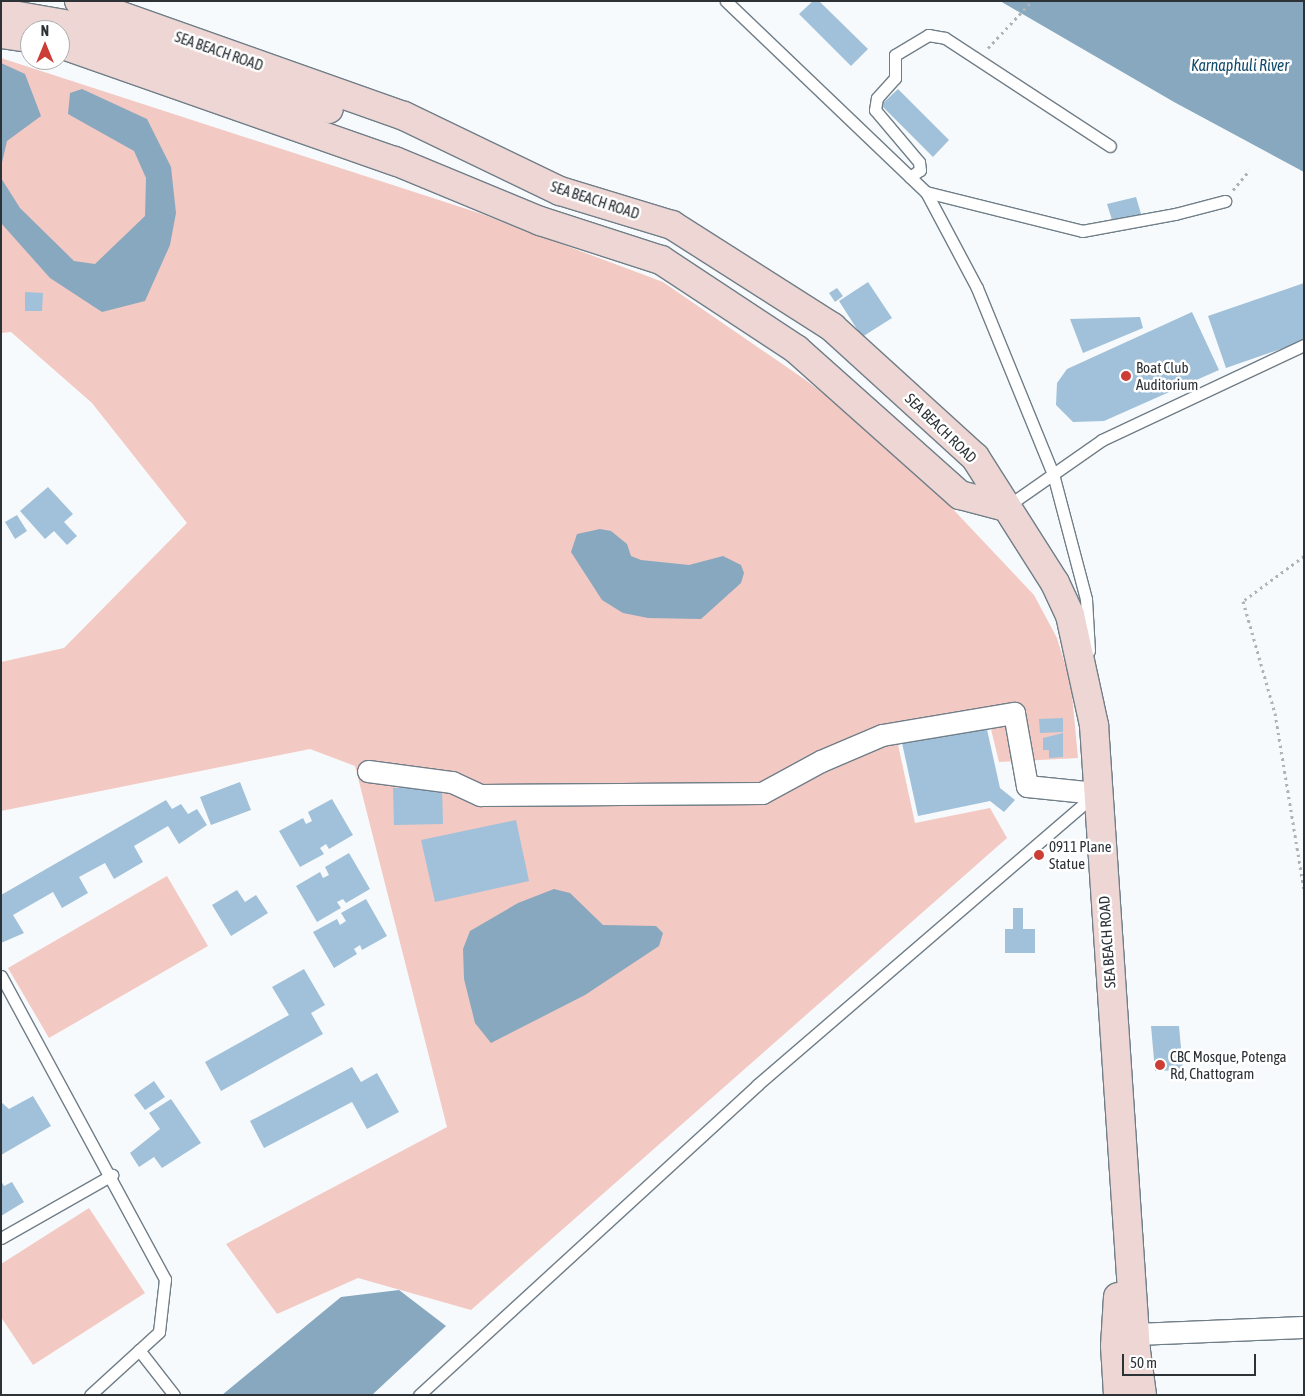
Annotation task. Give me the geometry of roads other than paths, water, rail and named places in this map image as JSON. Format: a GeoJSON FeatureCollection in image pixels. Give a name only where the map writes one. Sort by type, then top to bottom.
{"type":"FeatureCollection","features":[{"type":"Feature","properties":{"kind":"main road","name":"SEA BEACH ROAD"},"geometry":{"type":"LineString","coordinates":[[79,1],[404,116],[560,192],[672,225],[832,327],[975,457],[1055,583],[1070,615],[1094,725],[1096,793],[1135,1334],[1142,1395]]}},
{"type":"Feature","properties":{"kind":"main road"},"geometry":{"type":"LineString","coordinates":[[1,13],[58,20],[97,31],[470,157],[538,193],[663,235],[815,335],[1006,507]]}},
{"type":"Feature","properties":{"kind":"main road"},"geometry":{"type":"LineString","coordinates":[[1,34],[20,37]]}},
{"type":"Feature","properties":{"kind":"main road"},"geometry":{"type":"LineString","coordinates":[[70,47],[395,161],[540,221],[661,260],[796,349],[960,495],[1006,507]]}},
{"type":"Feature","properties":{"kind":"main road","name":"SEA BEACH ROAD"},"geometry":{"type":"LineString","coordinates":[[1118,1395],[1115,1346],[1125,1186]]}},
{"type":"Feature","properties":{"kind":"street"},"geometry":{"type":"LineString","coordinates":[[368,771],[452,782],[480,795],[762,794],[822,760],[882,735],[1014,712],[1027,786],[1096,793]]}},
{"type":"Feature","properties":{"kind":"street"},"geometry":{"type":"LineString","coordinates":[[1135,1334],[1304,1328]]}},
{"type":"Feature","properties":{"kind":"lane"},"geometry":{"type":"LineString","coordinates":[[726,1],[926,192],[977,288],[1053,474],[1086,599],[1094,725]]}},
{"type":"Feature","properties":{"kind":"lane"},"geometry":{"type":"LineString","coordinates":[[910,177],[920,170],[920,162],[875,110],[877,98],[895,78],[895,55],[928,35],[945,38],[1110,146]]}},
{"type":"Feature","properties":{"kind":"lane"},"geometry":{"type":"LineString","coordinates":[[926,192],[1082,231],[1175,214],[1225,201]]}},
{"type":"Feature","properties":{"kind":"lane"},"geometry":{"type":"LineString","coordinates":[[1006,507],[1102,440],[1304,345]]}},
{"type":"Feature","properties":{"kind":"lane"},"geometry":{"type":"LineString","coordinates":[[419,1395],[758,1085],[1096,793]]}},
{"type":"Feature","properties":{"kind":"lane"},"geometry":{"type":"LineString","coordinates":[[1,976],[112,1174],[165,1279],[159,1332],[90,1395]]}},
{"type":"Feature","properties":{"kind":"lane"},"geometry":{"type":"LineString","coordinates":[[1,1238],[112,1174]]}},
{"type":"Feature","properties":{"kind":"lane"},"geometry":{"type":"LineString","coordinates":[[139,1350],[174,1395]]}},
{"type":"Feature","properties":{"kind":"water","name":"Karnaphuli River"},"geometry":{"type":"Polygon","coordinates":[[[1000,1],[1304,1],[1304,172],[1174,102],[1000,1]]]}},
{"type":"Feature","properties":{"kind":"water"},"geometry":{"type":"Polygon","coordinates":[[[1,63],[25,74],[41,116],[7,141],[1,167],[1,63]]]}},
{"type":"Feature","properties":{"kind":"water"},"geometry":{"type":"Polygon","coordinates":[[[82,89],[147,119],[171,167],[176,213],[170,245],[145,301],[102,312],[50,278],[1,223],[1,178],[20,208],[74,261],[95,264],[145,216],[146,178],[134,151],[68,114],[70,93],[82,89]]]}},
{"type":"Feature","properties":{"kind":"water"},"geometry":{"type":"Polygon","coordinates":[[[600,529],[611,531],[627,544],[631,556],[641,560],[689,565],[723,556],[741,565],[744,573],[741,583],[701,619],[648,618],[623,613],[602,600],[571,552],[577,534],[600,529]]]}},
{"type":"Feature","properties":{"kind":"water"},"geometry":{"type":"Polygon","coordinates":[[[554,889],[570,893],[603,925],[656,926],[663,933],[659,946],[585,995],[491,1043],[475,1023],[464,979],[463,949],[470,931],[518,903],[554,889]]]}},
{"type":"Feature","properties":{"kind":"water"},"geometry":{"type":"Polygon","coordinates":[[[399,1290],[446,1326],[372,1395],[222,1395],[341,1297],[399,1290]]]}},
{"type":"Feature","properties":{"kind":"place","name":"Boat Club Auditorium"},"geometry":{"type":"Point","coordinates":[1126,376]}},
{"type":"Feature","properties":{"kind":"place","name":"0911 Plane Statue"},"geometry":{"type":"Point","coordinates":[1039,855]}},
{"type":"Feature","properties":{"kind":"place","name":"CBC Mosque, Potenga Rd, Chattogram"},"geometry":{"type":"Point","coordinates":[1160,1065]}}]}
